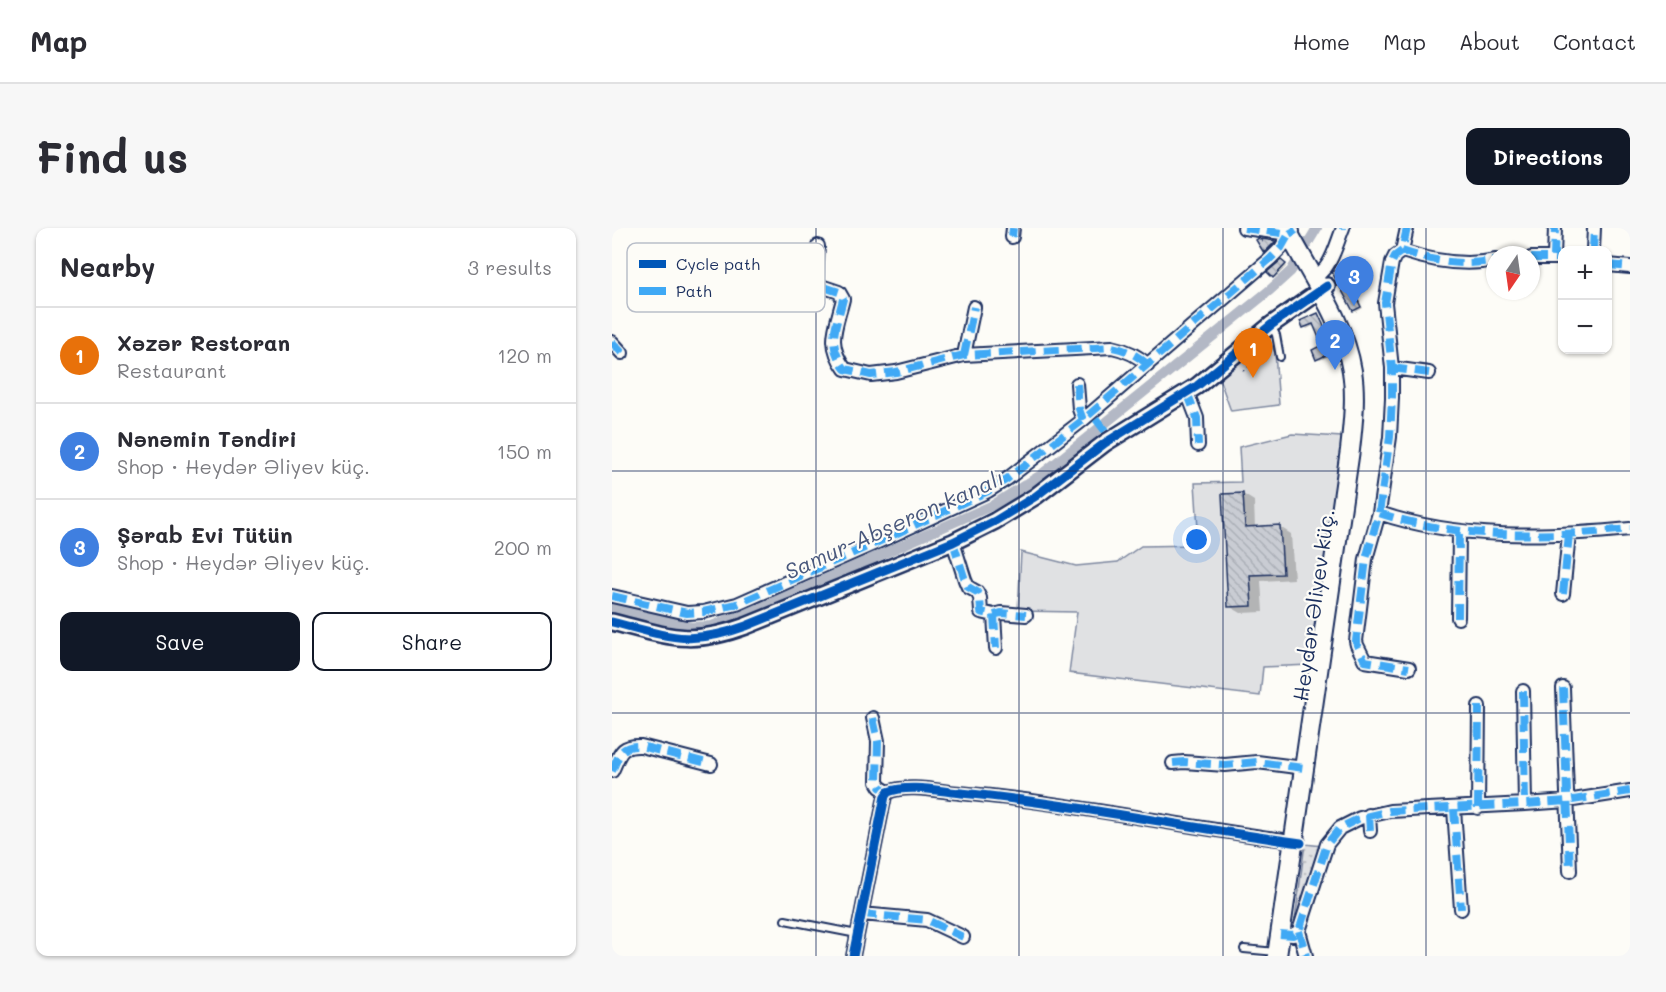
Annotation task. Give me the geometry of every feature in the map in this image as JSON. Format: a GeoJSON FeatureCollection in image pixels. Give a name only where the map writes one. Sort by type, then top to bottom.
{"type":"FeatureCollection","features":[{"type":"Feature","properties":{"kind":"main road"},"geometry":{"type":"LineString","coordinates":[[1292,232],[1318,279]]}},
{"type":"Feature","properties":{"kind":"main road","name":"Heydər Əliyev küç."},"geometry":{"type":"LineString","coordinates":[[1297,842],[1304,768],[1350,450],[1353,407],[1353,373],[1349,354],[1318,279]]}},
{"type":"Feature","properties":{"kind":"main road","name":"Heydər Əliyev küç."},"geometry":{"type":"LineString","coordinates":[[1284,944],[1297,842],[1361,431],[1362,387],[1358,354],[1351,333],[1318,279]]}},
{"type":"Feature","properties":{"kind":"street"},"geometry":{"type":"LineString","coordinates":[[612,596],[687,613],[703,612],[737,604],[988,491],[1083,420],[1148,365],[1276,253],[1292,232],[1244,228]]}},
{"type":"Feature","properties":{"kind":"street"},"geometry":{"type":"LineString","coordinates":[[612,622],[673,637],[696,639],[711,637],[746,626],[953,542],[995,521],[1036,496],[1105,443],[1187,393],[1271,325],[1318,279],[1330,261],[1343,228]]}},
{"type":"Feature","properties":{"kind":"street"},"geometry":{"type":"LineString","coordinates":[[1407,228],[1402,251],[1392,262],[1385,303],[1392,368],[1390,438],[1379,513],[1366,559],[1357,645],[1365,661],[1409,668]]}},
{"type":"Feature","properties":{"kind":"street"},"geometry":{"type":"LineString","coordinates":[[1540,258],[1558,258],[1556,228]]}},
{"type":"Feature","properties":{"kind":"street"},"geometry":{"type":"LineString","coordinates":[[1593,246],[1594,228]]}},
{"type":"Feature","properties":{"kind":"street"},"geometry":{"type":"LineString","coordinates":[[1402,251],[1447,262],[1470,264],[1486,261]]}},
{"type":"Feature","properties":{"kind":"street"},"geometry":{"type":"LineString","coordinates":[[1612,265],[1630,267]]}},
{"type":"Feature","properties":{"kind":"street"},"geometry":{"type":"LineString","coordinates":[[825,287],[839,292],[843,299],[833,343],[835,356],[845,369],[872,375],[896,372],[963,355],[1112,346],[1126,350],[1148,365]]}},
{"type":"Feature","properties":{"kind":"street"},"geometry":{"type":"LineString","coordinates":[[963,355],[974,307]]}},
{"type":"Feature","properties":{"kind":"street"},"geometry":{"type":"LineString","coordinates":[[612,342],[622,353]]}},
{"type":"Feature","properties":{"kind":"street"},"geometry":{"type":"LineString","coordinates":[[1392,368],[1429,373]]}},
{"type":"Feature","properties":{"kind":"street"},"geometry":{"type":"LineString","coordinates":[[1077,384],[1080,415],[1083,420]]}},
{"type":"Feature","properties":{"kind":"street"},"geometry":{"type":"LineString","coordinates":[[1187,393],[1197,418],[1198,445]]}},
{"type":"Feature","properties":{"kind":"street"},"geometry":{"type":"LineString","coordinates":[[1379,513],[1459,532],[1569,534],[1630,529]]}},
{"type":"Feature","properties":{"kind":"street"},"geometry":{"type":"LineString","coordinates":[[1458,618],[1459,532]]}},
{"type":"Feature","properties":{"kind":"street"},"geometry":{"type":"LineString","coordinates":[[1563,594],[1569,534]]}},
{"type":"Feature","properties":{"kind":"street"},"geometry":{"type":"LineString","coordinates":[[953,542],[964,580],[980,598],[981,612],[994,615],[1001,613],[1026,615]]}},
{"type":"Feature","properties":{"kind":"street"},"geometry":{"type":"LineString","coordinates":[[994,615],[996,648]]}},
{"type":"Feature","properties":{"kind":"street"},"geometry":{"type":"LineString","coordinates":[[1563,688],[1570,871]]}},
{"type":"Feature","properties":{"kind":"street"},"geometry":{"type":"LineString","coordinates":[[1523,691],[1525,804]]}},
{"type":"Feature","properties":{"kind":"street"},"geometry":{"type":"LineString","coordinates":[[1478,808],[1479,706]]}},
{"type":"Feature","properties":{"kind":"street"},"geometry":{"type":"LineString","coordinates":[[873,718],[879,741],[877,782],[888,792]]}},
{"type":"Feature","properties":{"kind":"street"},"geometry":{"type":"LineString","coordinates":[[612,771],[622,750],[631,745],[711,764]]}},
{"type":"Feature","properties":{"kind":"street"},"geometry":{"type":"LineString","coordinates":[[1173,763],[1225,765],[1257,762],[1304,768]]}},
{"type":"Feature","properties":{"kind":"street"},"geometry":{"type":"LineString","coordinates":[[888,792],[894,789],[915,789],[992,796],[1297,842]]}},
{"type":"Feature","properties":{"kind":"street"},"geometry":{"type":"LineString","coordinates":[[1306,956],[1284,944],[1328,844],[1340,828],[1369,815],[1390,811],[1478,808],[1567,801],[1630,791]]}},
{"type":"Feature","properties":{"kind":"street"},"geometry":{"type":"LineString","coordinates":[[853,956],[888,792]]}},
{"type":"Feature","properties":{"kind":"street"},"geometry":{"type":"LineString","coordinates":[[1454,809],[1461,909]]}},
{"type":"Feature","properties":{"kind":"street"},"geometry":{"type":"LineString","coordinates":[[1369,815],[1370,831]]}},
{"type":"Feature","properties":{"kind":"street"},"geometry":{"type":"LineString","coordinates":[[862,914],[927,920],[963,937]]}},
{"type":"Feature","properties":{"kind":"lane"},"geometry":{"type":"LineString","coordinates":[[1271,325],[1280,357]]}},
{"type":"Feature","properties":{"kind":"lane"},"geometry":{"type":"LineString","coordinates":[[785,920],[858,934]]}},
{"type":"Feature","properties":{"kind":"lane"},"geometry":{"type":"LineString","coordinates":[[1244,949],[1284,944]]}},
{"type":"Feature","properties":{"kind":"path"},"geometry":{"type":"LineString","coordinates":[[1243,371],[1277,343]]}},
{"type":"Feature","properties":{"kind":"shaded area"},"geometry":{"type":"Polygon","coordinates":[[[1269,339],[1275,353],[1279,405],[1231,411],[1219,378],[1269,339]]]}},
{"type":"Feature","properties":{"kind":"shaded area"},"geometry":{"type":"Polygon","coordinates":[[[1292,434],[1342,437],[1310,665],[1263,667],[1260,696],[1069,673],[1077,612],[1018,611],[1021,552],[1076,566],[1118,562],[1141,546],[1199,545],[1195,483],[1241,482],[1239,447],[1292,434]]]}},
{"type":"Feature","properties":{"kind":"shaded area"},"geometry":{"type":"Polygon","coordinates":[[[1305,844],[1322,846],[1298,929],[1294,928],[1305,844]]]}},
{"type":"Feature","properties":{"kind":"building"},"geometry":{"type":"Polygon","coordinates":[[[1259,238],[1262,241],[1262,239],[1276,241],[1264,253],[1256,240],[1259,238]]]}},
{"type":"Feature","properties":{"kind":"building"},"geometry":{"type":"Polygon","coordinates":[[[1281,260],[1286,264],[1273,278],[1267,272],[1281,260]]]}},
{"type":"Feature","properties":{"kind":"building"},"geometry":{"type":"Polygon","coordinates":[[[1340,268],[1349,284],[1357,280],[1363,290],[1355,294],[1361,307],[1353,311],[1332,272],[1340,268]]]}},
{"type":"Feature","properties":{"kind":"building"},"geometry":{"type":"Polygon","coordinates":[[[1318,313],[1335,351],[1316,360],[1312,350],[1322,345],[1313,324],[1303,328],[1300,321],[1318,313]]]}},
{"type":"Feature","properties":{"kind":"building"},"geometry":{"type":"Polygon","coordinates":[[[1243,493],[1245,527],[1280,525],[1283,574],[1250,575],[1252,606],[1228,607],[1222,494],[1243,493]]]}},
{"type":"Feature","properties":{"kind":"waterway","name":"Samur-Abşeron kanalı"},"geometry":{"type":"LineString","coordinates":[[612,608],[692,627],[712,626],[806,588],[993,505],[1041,475],[1270,290],[1291,271],[1317,228]]}},
{"type":"Feature","properties":{"kind":"marked path"},"geometry":{"type":"LineString","coordinates":[[1012,237],[1013,228]]}},
{"type":"Feature","properties":{"kind":"marked path"},"geometry":{"type":"LineString","coordinates":[[1244,228],[1289,234],[1296,230]]}},
{"type":"Feature","properties":{"kind":"marked path"},"geometry":{"type":"LineString","coordinates":[[1407,228],[1402,251],[1395,256],[1392,262],[1385,303],[1392,368],[1390,437],[1379,513],[1366,559],[1356,641],[1365,661],[1409,668]]}},
{"type":"Feature","properties":{"kind":"marked path"},"geometry":{"type":"LineString","coordinates":[[1554,257],[1555,228]]}},
{"type":"Feature","properties":{"kind":"marked path"},"geometry":{"type":"LineString","coordinates":[[1593,246],[1594,228]]}},
{"type":"Feature","properties":{"kind":"marked path"},"geometry":{"type":"LineString","coordinates":[[612,596],[687,613],[703,612],[737,604],[988,491],[1083,420],[1270,259],[1281,248],[1289,234]]}},
{"type":"Feature","properties":{"kind":"marked path"},"geometry":{"type":"LineString","coordinates":[[1402,251],[1448,262],[1486,262]]}},
{"type":"Feature","properties":{"kind":"marked path"},"geometry":{"type":"LineString","coordinates":[[1540,258],[1558,258]]}},
{"type":"Feature","properties":{"kind":"marked path"},"geometry":{"type":"LineString","coordinates":[[1612,265],[1630,267]]}},
{"type":"Feature","properties":{"kind":"marked path"},"geometry":{"type":"LineString","coordinates":[[825,287],[839,292],[843,299],[834,343],[839,360],[845,369],[871,375],[896,372],[964,355],[1112,347],[1132,353],[1148,365]]}},
{"type":"Feature","properties":{"kind":"marked path"},"geometry":{"type":"LineString","coordinates":[[964,355],[974,307]]}},
{"type":"Feature","properties":{"kind":"marked path"},"geometry":{"type":"LineString","coordinates":[[612,342],[622,353]]}},
{"type":"Feature","properties":{"kind":"marked path"},"geometry":{"type":"LineString","coordinates":[[1392,368],[1429,373]]}},
{"type":"Feature","properties":{"kind":"marked path"},"geometry":{"type":"LineString","coordinates":[[1077,384],[1079,409],[1083,420]]}},
{"type":"Feature","properties":{"kind":"marked path"},"geometry":{"type":"LineString","coordinates":[[1187,392],[1197,418],[1198,445]]}},
{"type":"Feature","properties":{"kind":"marked path"},"geometry":{"type":"LineString","coordinates":[[1096,419],[1106,432]]}},
{"type":"Feature","properties":{"kind":"marked path"},"geometry":{"type":"LineString","coordinates":[[1379,513],[1440,528],[1503,534],[1567,534],[1630,529]]}},
{"type":"Feature","properties":{"kind":"marked path"},"geometry":{"type":"LineString","coordinates":[[1458,618],[1459,532]]}},
{"type":"Feature","properties":{"kind":"marked path"},"geometry":{"type":"LineString","coordinates":[[1563,594],[1569,534]]}},
{"type":"Feature","properties":{"kind":"marked path"},"geometry":{"type":"LineString","coordinates":[[953,542],[968,587],[977,592],[980,598],[981,612],[994,615],[996,648]]}},
{"type":"Feature","properties":{"kind":"marked path"},"geometry":{"type":"LineString","coordinates":[[994,615],[1001,613],[1026,615]]}},
{"type":"Feature","properties":{"kind":"marked path"},"geometry":{"type":"LineString","coordinates":[[1563,688],[1570,871]]}},
{"type":"Feature","properties":{"kind":"marked path"},"geometry":{"type":"LineString","coordinates":[[1523,691],[1525,804]]}},
{"type":"Feature","properties":{"kind":"marked path"},"geometry":{"type":"LineString","coordinates":[[1478,808],[1479,706]]}},
{"type":"Feature","properties":{"kind":"marked path"},"geometry":{"type":"LineString","coordinates":[[873,718],[878,741],[877,782],[888,792]]}},
{"type":"Feature","properties":{"kind":"marked path"},"geometry":{"type":"LineString","coordinates":[[612,771],[619,755],[625,749],[634,746],[711,764]]}},
{"type":"Feature","properties":{"kind":"marked path"},"geometry":{"type":"LineString","coordinates":[[1173,763],[1225,765],[1257,762],[1304,768]]}},
{"type":"Feature","properties":{"kind":"marked path"},"geometry":{"type":"LineString","coordinates":[[1280,934],[1293,935],[1299,931],[1327,844],[1340,828],[1360,818],[1390,811],[1567,801],[1630,791]]}},
{"type":"Feature","properties":{"kind":"marked path"},"geometry":{"type":"LineString","coordinates":[[1454,809],[1461,909]]}},
{"type":"Feature","properties":{"kind":"marked path"},"geometry":{"type":"LineString","coordinates":[[1369,815],[1370,831]]}},
{"type":"Feature","properties":{"kind":"marked path"},"geometry":{"type":"LineString","coordinates":[[862,914],[927,920],[963,937]]}},
{"type":"Feature","properties":{"kind":"marked path"},"geometry":{"type":"LineString","coordinates":[[1299,931],[1306,956]]}},
{"type":"Feature","properties":{"kind":"cycle path"},"geometry":{"type":"LineString","coordinates":[[612,622],[664,635],[693,638],[709,636],[746,626],[953,542],[995,521],[1036,496],[1105,443],[1197,386],[1271,325],[1327,286]]}},
{"type":"Feature","properties":{"kind":"cycle path"},"geometry":{"type":"LineString","coordinates":[[853,956],[885,796],[888,792],[905,788],[1004,798],[1301,843]]}},
{"type":"Feature","properties":{"kind":"place","name":"Şərab Evi Tütün"},"geometry":{"type":"Point","coordinates":[1354,306]}},
{"type":"Feature","properties":{"kind":"place","name":"Nənəmin Təndiri"},"geometry":{"type":"Point","coordinates":[1335,370]}},
{"type":"Feature","properties":{"kind":"place","name":"Xəzər Restoran"},"geometry":{"type":"Point","coordinates":[1253,378]}}]}
